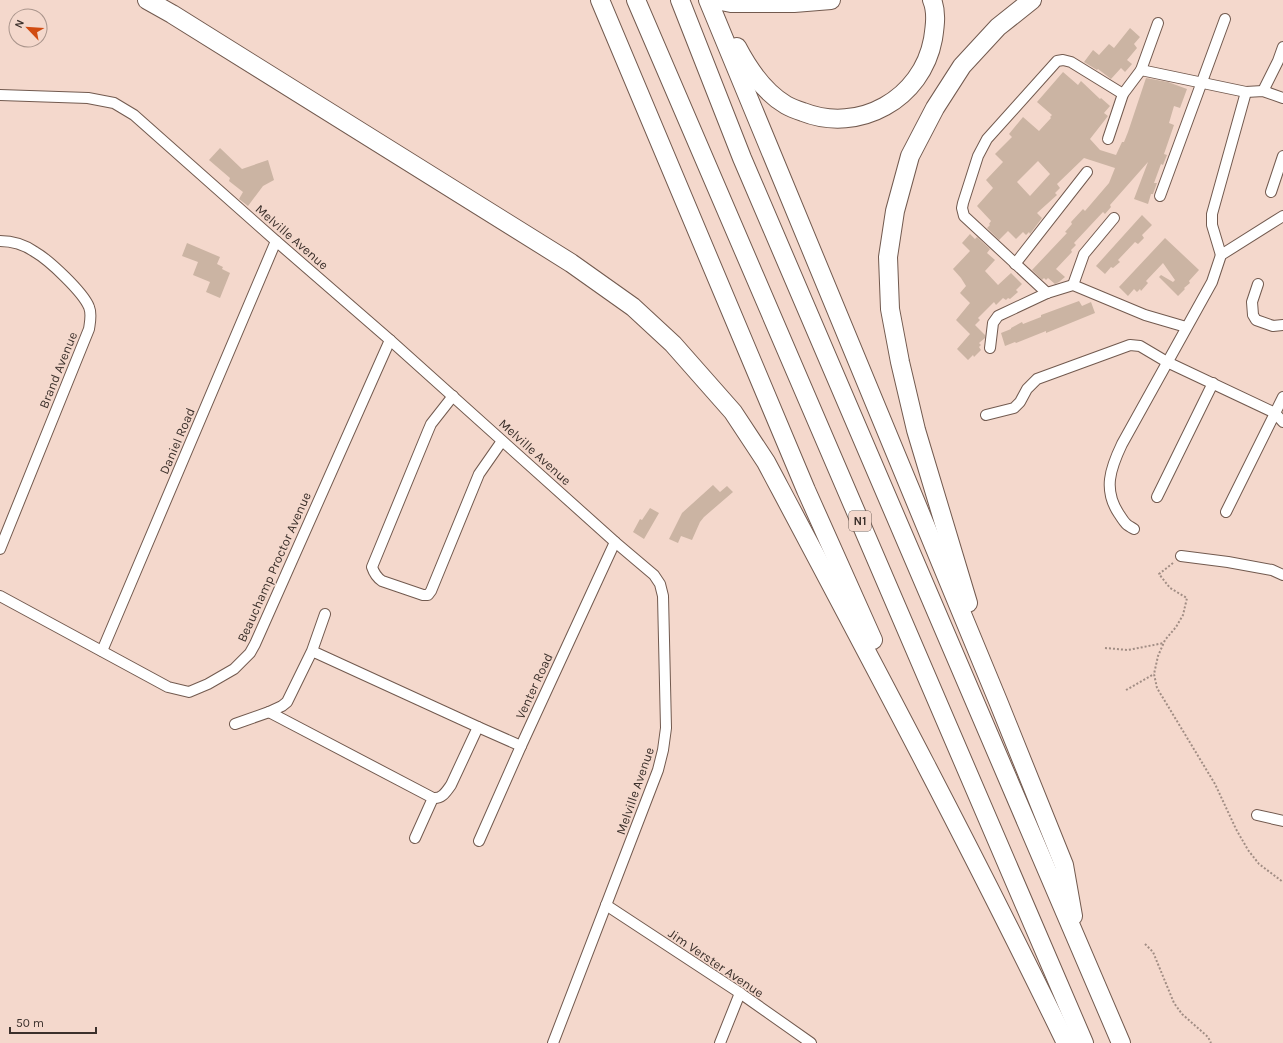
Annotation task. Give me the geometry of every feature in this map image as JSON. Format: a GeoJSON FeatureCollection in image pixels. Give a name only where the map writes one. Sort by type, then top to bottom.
{"type":"FeatureCollection","features":[{"type":"Feature","properties":{"kind":"highway"},"geometry":{"type":"LineString","coordinates":[[147,0],[179,18],[572,263],[632,307],[673,344],[733,412],[766,462],[939,789],[1009,925],[1066,1043]]}},
{"type":"Feature","properties":{"kind":"highway"},"geometry":{"type":"LineString","coordinates":[[600,0],[806,490],[939,789]]}},
{"type":"Feature","properties":{"kind":"highway","name":"N1"},"geometry":{"type":"LineString","coordinates":[[636,0],[1084,1043]]}},
{"type":"Feature","properties":{"kind":"highway"},"geometry":{"type":"LineString","coordinates":[[680,0],[745,165],[1121,1043]]}},
{"type":"Feature","properties":{"kind":"highway"},"geometry":{"type":"LineString","coordinates":[[708,0],[998,701],[1064,865],[1079,946]]}},
{"type":"Feature","properties":{"kind":"highway"},"geometry":{"type":"LineString","coordinates":[[715,0],[731,3],[794,3],[831,0]]}},
{"type":"Feature","properties":{"kind":"highway"},"geometry":{"type":"LineString","coordinates":[[715,0],[744,60],[765,89],[786,106],[813,116],[834,119],[856,118],[880,109],[899,98],[915,81],[926,64],[932,46],[936,25],[932,0]]}},
{"type":"Feature","properties":{"kind":"highway"},"geometry":{"type":"LineString","coordinates":[[998,701],[916,430],[900,362],[890,309],[888,257],[895,211],[910,156],[935,108],[962,66],[998,27],[1032,0]]}},
{"type":"Feature","properties":{"kind":"street"},"geometry":{"type":"LineString","coordinates":[[1160,196],[1224,19]]}},
{"type":"Feature","properties":{"kind":"street"},"geometry":{"type":"LineString","coordinates":[[1108,139],[1123,94],[1141,70],[1158,23]]}},
{"type":"Feature","properties":{"kind":"street"},"geometry":{"type":"LineString","coordinates":[[1263,91],[1278,61],[1283,47]]}},
{"type":"Feature","properties":{"kind":"street"},"geometry":{"type":"LineString","coordinates":[[1047,293],[964,216],[962,208],[963,203],[978,156],[987,139],[1057,61],[1063,60],[1071,62],[1123,94]]}},
{"type":"Feature","properties":{"kind":"street"},"geometry":{"type":"LineString","coordinates":[[1141,70],[1246,92],[1263,91],[1283,98]]}},
{"type":"Feature","properties":{"kind":"street"},"geometry":{"type":"LineString","coordinates":[[1134,529],[1126,525],[1115,508],[1110,496],[1110,477],[1115,458],[1122,444],[1212,282],[1221,255],[1212,225],[1212,214],[1246,92]]}},
{"type":"Feature","properties":{"kind":"street","name":"Melville Avenue"},"geometry":{"type":"LineString","coordinates":[[0,95],[88,98],[114,103],[128,110],[390,340],[615,542],[654,575],[660,584],[663,596],[666,728],[664,750],[658,770],[553,1043]]}},
{"type":"Feature","properties":{"kind":"street"},"geometry":{"type":"LineString","coordinates":[[1271,192],[1283,156]]}},
{"type":"Feature","properties":{"kind":"street"},"geometry":{"type":"LineString","coordinates":[[1015,264],[1087,172]]}},
{"type":"Feature","properties":{"kind":"street"},"geometry":{"type":"LineString","coordinates":[[1221,255],[1283,216]]}},
{"type":"Feature","properties":{"kind":"street"},"geometry":{"type":"LineString","coordinates":[[1073,285],[1084,254],[1114,218]]}},
{"type":"Feature","properties":{"kind":"street","name":"Brand Avenue"},"geometry":{"type":"LineString","coordinates":[[0,241],[23,245],[36,252],[59,272],[83,297],[90,308],[90,319],[88,329],[0,549]]}},
{"type":"Feature","properties":{"kind":"street","name":"Daniel Road"},"geometry":{"type":"LineString","coordinates":[[102,651],[276,241]]}},
{"type":"Feature","properties":{"kind":"street"},"geometry":{"type":"LineString","coordinates":[[1258,284],[1252,302],[1253,315],[1256,320],[1273,326],[1283,325]]}},
{"type":"Feature","properties":{"kind":"street"},"geometry":{"type":"LineString","coordinates":[[990,348],[993,322],[998,316],[1047,293],[1073,285],[1145,315],[1186,327]]}},
{"type":"Feature","properties":{"kind":"street","name":"Beauchamp Proctor Avenue"},"geometry":{"type":"LineString","coordinates":[[0,596],[168,687],[189,692],[208,684],[234,668],[250,653],[255,644],[390,340]]}},
{"type":"Feature","properties":{"kind":"street"},"geometry":{"type":"LineString","coordinates":[[986,415],[1014,408],[1020,402],[1027,389],[1037,379],[1130,345],[1140,346],[1167,362],[1276,413],[1283,422]]}},
{"type":"Feature","properties":{"kind":"street"},"geometry":{"type":"LineString","coordinates":[[1157,497],[1213,383]]}},
{"type":"Feature","properties":{"kind":"street"},"geometry":{"type":"LineString","coordinates":[[453,396],[431,424],[425,438],[372,567],[377,578],[423,595],[428,595],[480,474],[502,441]]}},
{"type":"Feature","properties":{"kind":"street"},"geometry":{"type":"LineString","coordinates":[[1226,512],[1283,397]]}},
{"type":"Feature","properties":{"kind":"street","name":"Venter Road"},"geometry":{"type":"LineString","coordinates":[[479,841],[615,542]]}},
{"type":"Feature","properties":{"kind":"street"},"geometry":{"type":"LineString","coordinates":[[1181,556],[1228,562],[1272,570],[1283,575]]}},
{"type":"Feature","properties":{"kind":"street"},"geometry":{"type":"LineString","coordinates":[[235,724],[269,712],[287,702],[312,651],[325,614]]}},
{"type":"Feature","properties":{"kind":"street"},"geometry":{"type":"LineString","coordinates":[[312,651],[521,746]]}},
{"type":"Feature","properties":{"kind":"street"},"geometry":{"type":"LineString","coordinates":[[269,712],[433,798],[439,798],[445,794],[451,786],[478,727]]}},
{"type":"Feature","properties":{"kind":"street"},"geometry":{"type":"LineString","coordinates":[[416,838],[433,798]]}},
{"type":"Feature","properties":{"kind":"street"},"geometry":{"type":"LineString","coordinates":[[1257,815],[1283,821]]}},
{"type":"Feature","properties":{"kind":"street","name":"Jim Verster Avenue"},"geometry":{"type":"LineString","coordinates":[[606,905],[740,993],[811,1043]]}},
{"type":"Feature","properties":{"kind":"street"},"geometry":{"type":"LineString","coordinates":[[720,1043],[740,993]]}},
{"type":"Feature","properties":{"kind":"path"},"geometry":{"type":"LineString","coordinates":[[1181,556],[1159,574],[1170,588],[1186,598],[1183,615],[1164,643],[1158,656],[1154,674],[1157,688],[1215,784],[1236,829],[1248,850],[1259,864],[1283,882]]}},
{"type":"Feature","properties":{"kind":"path"},"geometry":{"type":"LineString","coordinates":[[1105,648],[1128,650],[1164,643]]}},
{"type":"Feature","properties":{"kind":"path"},"geometry":{"type":"LineString","coordinates":[[1126,690],[1154,674]]}},
{"type":"Feature","properties":{"kind":"path"},"geometry":{"type":"LineString","coordinates":[[1145,944],[1153,952],[1174,1003],[1182,1014],[1208,1037],[1211,1043]]}},
{"type":"Feature","properties":{"kind":"building"},"geometry":{"type":"Polygon","coordinates":[[[1130,28],[1140,37],[1134,44],[1137,48],[1127,60],[1132,64],[1125,72],[1121,68],[1111,79],[1098,69],[1097,70],[1084,62],[1093,50],[1099,55],[1109,44],[1114,48],[1130,28]]]}},
{"type":"Feature","properties":{"kind":"building"},"geometry":{"type":"Polygon","coordinates":[[[1063,72],[1078,85],[1081,81],[1100,99],[1101,98],[1110,106],[1104,113],[1108,116],[1090,139],[1100,150],[1116,155],[1128,132],[1146,78],[1168,82],[1187,89],[1180,108],[1174,106],[1169,123],[1174,125],[1164,154],[1167,155],[1163,165],[1161,164],[1154,183],[1157,183],[1148,204],[1134,199],[1148,162],[1110,205],[1111,207],[1105,214],[1103,212],[1074,243],[1076,245],[1071,250],[1072,252],[1056,269],[1065,277],[1055,284],[1048,278],[1046,280],[1044,278],[1042,280],[1032,270],[1067,233],[1065,232],[1072,224],[1071,222],[1083,209],[1085,211],[1109,183],[1115,168],[1084,158],[1057,184],[1060,188],[1055,193],[1057,195],[1037,213],[1042,218],[1030,234],[1029,232],[1026,235],[1023,232],[1016,239],[1008,231],[999,240],[987,228],[991,221],[977,206],[993,188],[986,180],[1003,162],[995,154],[1012,137],[1009,134],[1023,117],[1039,131],[1051,118],[1050,117],[1052,115],[1037,102],[1063,72]],[[1038,161],[1017,182],[1030,196],[1050,174],[1038,161]]]}},
{"type":"Feature","properties":{"kind":"building"},"geometry":{"type":"Polygon","coordinates":[[[220,148],[242,169],[268,160],[274,180],[263,186],[248,206],[239,199],[243,192],[229,181],[230,178],[209,160],[220,148]]]}},
{"type":"Feature","properties":{"kind":"building"},"geometry":{"type":"Polygon","coordinates":[[[1142,215],[1152,225],[1142,235],[1144,238],[1138,244],[1135,242],[1118,260],[1120,262],[1113,268],[1111,267],[1105,274],[1096,266],[1142,215]]]}},
{"type":"Feature","properties":{"kind":"building"},"geometry":{"type":"Polygon","coordinates":[[[970,234],[975,239],[977,237],[990,249],[987,253],[995,260],[985,271],[998,285],[1011,273],[1022,284],[1016,290],[1018,292],[1010,299],[1008,298],[1006,300],[1003,298],[996,305],[994,302],[978,318],[980,320],[975,325],[985,335],[985,338],[979,343],[981,345],[979,347],[981,350],[974,357],[973,355],[968,360],[957,349],[970,334],[956,320],[970,303],[960,293],[966,286],[953,269],[970,251],[962,243],[970,234]]]}},
{"type":"Feature","properties":{"kind":"building"},"geometry":{"type":"Polygon","coordinates":[[[1165,238],[1199,270],[1178,296],[1159,277],[1161,275],[1173,282],[1175,280],[1163,263],[1146,281],[1148,283],[1141,291],[1140,289],[1137,292],[1134,289],[1128,296],[1119,287],[1165,238]]]}},
{"type":"Feature","properties":{"kind":"building"},"geometry":{"type":"Polygon","coordinates":[[[187,243],[220,257],[217,264],[223,267],[222,269],[230,273],[220,298],[206,292],[210,282],[193,275],[198,262],[182,256],[187,243]]]}},
{"type":"Feature","properties":{"kind":"building"},"geometry":{"type":"Polygon","coordinates":[[[1079,301],[1082,306],[1091,302],[1095,313],[1046,333],[1046,331],[1005,346],[1001,333],[1022,322],[1023,324],[1041,317],[1041,315],[1079,301]]]}},
{"type":"Feature","properties":{"kind":"building"},"geometry":{"type":"Polygon","coordinates":[[[713,485],[720,492],[727,486],[733,492],[704,517],[700,522],[692,540],[681,536],[678,543],[669,539],[682,513],[713,485]]]}},
{"type":"Feature","properties":{"kind":"building"},"geometry":{"type":"Polygon","coordinates":[[[650,508],[659,513],[644,539],[633,532],[640,519],[642,520],[650,508]]]}}]}
